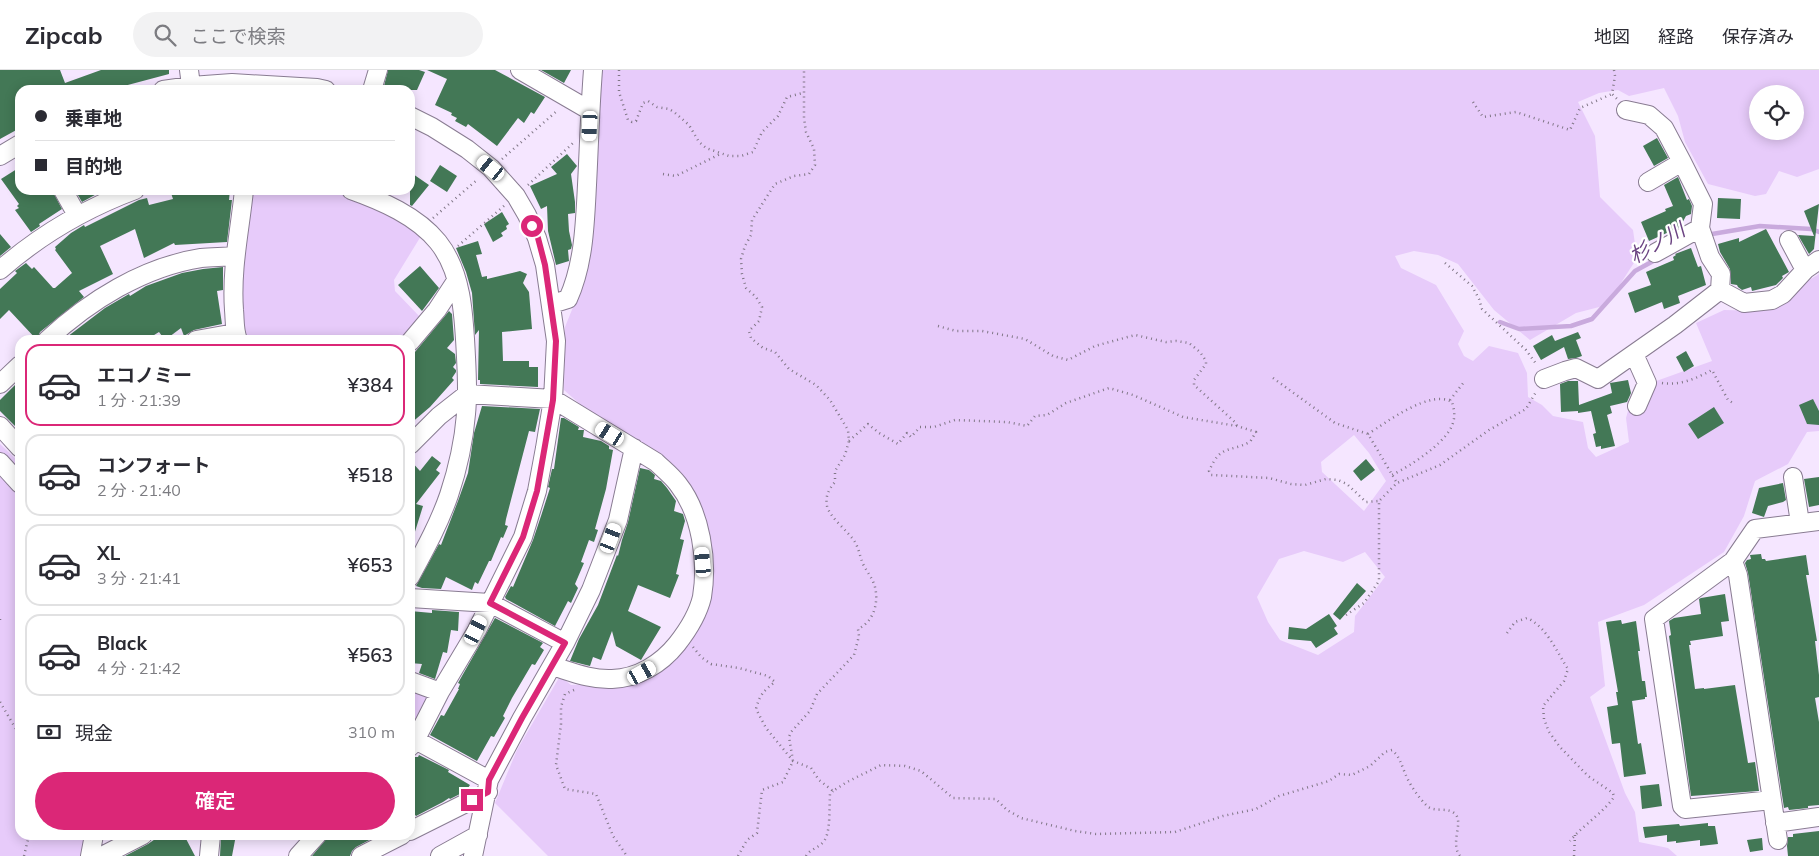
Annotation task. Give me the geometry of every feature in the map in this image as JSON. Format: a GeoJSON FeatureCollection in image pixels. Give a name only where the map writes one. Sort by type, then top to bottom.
{"type":"FeatureCollection","features":[{"type":"Feature","properties":{"kind":"street"},"geometry":{"type":"LineString","coordinates":[[374,85],[378,70]]}},
{"type":"Feature","properties":{"kind":"street"},"geometry":{"type":"LineString","coordinates":[[520,70],[589,110]]}},
{"type":"Feature","properties":{"kind":"street"},"geometry":{"type":"LineString","coordinates":[[552,304],[568,299],[579,269],[586,201],[589,110],[593,70]]}},
{"type":"Feature","properties":{"kind":"street"},"geometry":{"type":"LineString","coordinates":[[174,85],[190,78],[259,85]]}},
{"type":"Feature","properties":{"kind":"street"},"geometry":{"type":"LineString","coordinates":[[1626,110],[1649,115],[1664,128],[1682,162],[1702,204],[1700,228],[1710,257],[1720,274],[1720,290]]}},
{"type":"Feature","properties":{"kind":"street"},"geometry":{"type":"LineString","coordinates":[[415,118],[432,126],[467,149],[491,168],[516,196],[528,215],[538,238],[552,304],[556,341],[553,400],[537,491],[526,528],[476,630],[415,736]]}},
{"type":"Feature","properties":{"kind":"street"},"geometry":{"type":"LineString","coordinates":[[0,156],[15,147]]}},
{"type":"Feature","properties":{"kind":"street"},"geometry":{"type":"LineString","coordinates":[[1648,182],[1682,162]]}},
{"type":"Feature","properties":{"kind":"street"},"geometry":{"type":"LineString","coordinates":[[66,195],[77,215]]}},
{"type":"Feature","properties":{"kind":"street"},"geometry":{"type":"LineString","coordinates":[[0,270],[25,248],[77,215],[122,195]]}},
{"type":"Feature","properties":{"kind":"street"},"geometry":{"type":"LineString","coordinates":[[237,335],[233,295],[235,256],[243,195]]}},
{"type":"Feature","properties":{"kind":"street"},"geometry":{"type":"LineString","coordinates":[[363,195],[387,205],[423,227],[437,241],[447,255],[464,313],[468,394],[466,416],[449,495],[415,567]]}},
{"type":"Feature","properties":{"kind":"street"},"geometry":{"type":"LineString","coordinates":[[1655,254],[1700,228]]}},
{"type":"Feature","properties":{"kind":"street"},"geometry":{"type":"LineString","coordinates":[[1720,290],[1744,303],[1772,300],[1783,294],[1812,265],[1788,240]]}},
{"type":"Feature","properties":{"kind":"street"},"geometry":{"type":"LineString","coordinates":[[53,335],[102,296],[140,277],[165,267],[200,258],[235,256]]}},
{"type":"Feature","properties":{"kind":"street"},"geometry":{"type":"LineString","coordinates":[[415,336],[437,310],[456,281]]}},
{"type":"Feature","properties":{"kind":"street"},"geometry":{"type":"LineString","coordinates":[[1544,378],[1576,368],[1598,379],[1720,290]]}},
{"type":"Feature","properties":{"kind":"street"},"geometry":{"type":"LineString","coordinates":[[1634,354],[1647,383],[1637,406]]}},
{"type":"Feature","properties":{"kind":"street"},"geometry":{"type":"LineString","coordinates":[[0,384],[15,370]]}},
{"type":"Feature","properties":{"kind":"street"},"geometry":{"type":"LineString","coordinates":[[415,439],[439,416],[468,394],[553,400],[656,462],[678,484],[694,513],[699,528],[704,578],[702,598],[688,630],[669,654],[642,673],[613,679],[592,678],[552,666]]}},
{"type":"Feature","properties":{"kind":"street"},"geometry":{"type":"LineString","coordinates":[[0,426],[15,442]]}},
{"type":"Feature","properties":{"kind":"street"},"geometry":{"type":"LineString","coordinates":[[473,856],[488,786],[522,718],[565,643],[591,590],[618,520],[634,448]]}},
{"type":"Feature","properties":{"kind":"street"},"geometry":{"type":"LineString","coordinates":[[0,462],[15,478]]}},
{"type":"Feature","properties":{"kind":"street"},"geometry":{"type":"LineString","coordinates":[[1793,477],[1800,524]]}},
{"type":"Feature","properties":{"kind":"street"},"geometry":{"type":"LineString","coordinates":[[1772,800],[1685,809],[1682,806],[1654,619],[1733,561],[1756,529],[1819,521]]}},
{"type":"Feature","properties":{"kind":"street"},"geometry":{"type":"LineString","coordinates":[[1733,561],[1738,575],[1776,832],[1819,817]]}},
{"type":"Feature","properties":{"kind":"street"},"geometry":{"type":"LineString","coordinates":[[415,598],[490,603],[565,643]]}},
{"type":"Feature","properties":{"kind":"street"},"geometry":{"type":"LineString","coordinates":[[415,683],[440,692]]}},
{"type":"Feature","properties":{"kind":"street"},"geometry":{"type":"LineString","coordinates":[[415,743],[488,786]]}},
{"type":"Feature","properties":{"kind":"street"},"geometry":{"type":"LineString","coordinates":[[415,828],[488,786]]}},
{"type":"Feature","properties":{"kind":"street"},"geometry":{"type":"LineString","coordinates":[[440,856],[478,835]]}},
{"type":"Feature","properties":{"kind":"street"},"geometry":{"type":"LineString","coordinates":[[90,856],[93,840]]}},
{"type":"Feature","properties":{"kind":"street"},"geometry":{"type":"LineString","coordinates":[[102,856],[133,840]]}},
{"type":"Feature","properties":{"kind":"street"},"geometry":{"type":"LineString","coordinates":[[209,856],[211,840]]}},
{"type":"Feature","properties":{"kind":"street"},"geometry":{"type":"LineString","coordinates":[[298,856],[312,840]]}},
{"type":"Feature","properties":{"kind":"street"},"geometry":{"type":"LineString","coordinates":[[361,856],[392,840]]}},
{"type":"Feature","properties":{"kind":"path"},"geometry":{"type":"LineString","coordinates":[[618,70],[619,92],[628,120],[636,121],[643,103],[648,100],[657,107],[674,112],[689,125],[699,142],[706,148],[729,156],[741,156],[753,152],[762,132],[778,116],[787,97],[804,93]]}},
{"type":"Feature","properties":{"kind":"path"},"geometry":{"type":"LineString","coordinates":[[738,856],[747,840],[757,833],[762,790],[782,782],[792,761],[789,737],[791,732],[810,711],[817,694],[854,655],[859,636],[858,629],[866,626],[872,618],[876,597],[875,587],[854,541],[828,508],[826,499],[828,490],[835,482],[835,471],[845,455],[849,441],[848,430],[830,400],[816,385],[789,369],[776,352],[763,348],[751,338],[749,331],[759,321],[762,307],[756,297],[746,288],[742,274],[741,259],[751,235],[752,220],[776,184],[794,176],[809,174],[815,165],[814,149],[806,132],[804,118],[804,70]]}},
{"type":"Feature","properties":{"kind":"path"},"geometry":{"type":"LineString","coordinates":[[1612,94],[1614,70]]}},
{"type":"Feature","properties":{"kind":"path"},"geometry":{"type":"LineString","coordinates":[[1473,102],[1483,117],[1516,112],[1570,130],[1580,108],[1612,94]]}},
{"type":"Feature","properties":{"kind":"path"},"geometry":{"type":"LineString","coordinates":[[1612,94],[1626,110]]}},
{"type":"Feature","properties":{"kind":"path"},"geometry":{"type":"LineString","coordinates":[[663,174],[676,176],[720,154]]}},
{"type":"Feature","properties":{"kind":"path"},"geometry":{"type":"LineString","coordinates":[[849,441],[868,424],[898,444],[907,432],[911,437],[920,427],[934,427],[954,420],[1007,422],[1027,426],[1035,416],[1047,415],[1066,403],[1108,388],[1133,395],[1183,417],[1237,426],[1256,432],[1250,442],[1224,450],[1213,462],[1209,471],[1211,475],[1269,478],[1291,484],[1305,485],[1326,480],[1338,480],[1347,484],[1366,502],[1379,501],[1397,483],[1440,465],[1489,430],[1526,409],[1544,378],[1526,350],[1482,309],[1472,286],[1445,263]]}},
{"type":"Feature","properties":{"kind":"path"},"geometry":{"type":"LineString","coordinates":[[938,326],[956,331],[988,332],[1025,339],[1053,356],[1068,360],[1095,346],[1135,334],[1166,342],[1188,343],[1200,352],[1206,361],[1206,364],[1194,380],[1194,385],[1237,426]]}},
{"type":"Feature","properties":{"kind":"path"},"geometry":{"type":"LineString","coordinates":[[1658,383],[1669,385],[1694,380],[1712,370],[1728,400],[1733,403]]}},
{"type":"Feature","properties":{"kind":"path"},"geometry":{"type":"LineString","coordinates":[[1273,378],[1335,423],[1368,434],[1397,483]]}},
{"type":"Feature","properties":{"kind":"path"},"geometry":{"type":"LineString","coordinates":[[1450,400],[1464,382]]}},
{"type":"Feature","properties":{"kind":"path"},"geometry":{"type":"LineString","coordinates":[[1368,434],[1424,401],[1436,398],[1450,400]]}},
{"type":"Feature","properties":{"kind":"path"},"geometry":{"type":"LineString","coordinates":[[1392,475],[1427,452],[1449,432],[1454,418],[1452,402],[1450,400]]}},
{"type":"Feature","properties":{"kind":"path"},"geometry":{"type":"LineString","coordinates":[[1346,615],[1364,603],[1379,580],[1379,501]]}},
{"type":"Feature","properties":{"kind":"path"},"geometry":{"type":"LineString","coordinates":[[1507,633],[1515,622],[1527,618],[1533,620],[1546,632],[1568,669],[1564,681],[1542,706],[1549,732],[1565,753],[1588,776],[1613,793],[1614,797],[1609,804],[1575,834],[1570,841]]}},
{"type":"Feature","properties":{"kind":"path"},"geometry":{"type":"LineString","coordinates":[[688,630],[691,643],[701,656],[711,664],[739,668],[768,676],[776,682],[758,698],[756,709],[766,728],[792,761],[811,768],[819,780],[833,791]]}},
{"type":"Feature","properties":{"kind":"path"},"geometry":{"type":"LineString","coordinates":[[592,678],[580,687],[565,694],[561,707],[556,765],[565,789],[596,794],[613,836],[627,856]]}},
{"type":"Feature","properties":{"kind":"path"},"geometry":{"type":"LineString","coordinates":[[0,702],[15,728]]}},
{"type":"Feature","properties":{"kind":"path"},"geometry":{"type":"LineString","coordinates":[[806,856],[823,843],[828,835],[830,794],[847,782],[881,765],[905,766],[921,771],[954,798],[996,799],[1021,818],[1050,826],[1096,834],[1175,832],[1223,816],[1256,809],[1279,796],[1329,780],[1339,774],[1352,775],[1370,766],[1386,752],[1392,750],[1398,755],[1406,775],[1425,804],[1431,809],[1450,811],[1456,815],[1458,821],[1455,842],[1460,856]]}},
{"type":"Feature","properties":{"kind":"path"},"geometry":{"type":"LineString","coordinates":[[1574,856],[1575,834]]}},
{"type":"Feature","properties":{"kind":"path"},"geometry":{"type":"LineString","coordinates":[[24,856],[28,840]]}},
{"type":"Feature","properties":{"kind":"shaded area"},"geometry":{"type":"Polygon","coordinates":[[[602,70],[1819,70],[1819,169],[1797,177],[1779,171],[1766,194],[1755,196],[1708,184],[1685,142],[1678,116],[1664,88],[1629,96],[1618,90],[1599,93],[1578,102],[1595,136],[1600,197],[1633,230],[1637,258],[1607,305],[1576,313],[1530,340],[1494,310],[1458,264],[1438,255],[1414,251],[1395,256],[1401,268],[1436,285],[1464,331],[1458,344],[1464,356],[1473,361],[1489,346],[1518,353],[1527,373],[1528,397],[1542,405],[1553,416],[1583,422],[1588,448],[1596,457],[1629,442],[1626,418],[1634,389],[1712,361],[1696,323],[1724,310],[1765,311],[1819,274],[1819,431],[1807,432],[1788,464],[1755,481],[1744,516],[1724,552],[1644,605],[1598,622],[1605,686],[1590,697],[1625,793],[1635,812],[1639,842],[1668,848],[1677,856],[548,856],[495,803],[517,750],[560,676],[571,685],[613,684],[639,679],[702,610],[695,506],[564,390],[565,327],[582,285],[594,120],[602,70]],[[1354,435],[1321,462],[1322,472],[1364,511],[1386,481],[1369,453],[1354,435]],[[1304,551],[1279,559],[1257,597],[1268,622],[1280,640],[1318,655],[1354,632],[1355,616],[1385,577],[1365,552],[1343,562],[1304,551]]]}},
{"type":"Feature","properties":{"kind":"shaded area"},"geometry":{"type":"Polygon","coordinates":[[[250,195],[342,195],[385,213],[421,236],[394,280],[395,291],[421,318],[406,335],[247,335],[239,306],[250,195]]]}},
{"type":"Feature","properties":{"kind":"shaded area"},"geometry":{"type":"Polygon","coordinates":[[[0,444],[15,458],[15,840],[84,840],[81,856],[0,856],[0,444]]]}},
{"type":"Feature","properties":{"kind":"shaded area"},"geometry":{"type":"Polygon","coordinates":[[[415,688],[427,692],[429,699],[415,724],[415,688]]]}},
{"type":"Feature","properties":{"kind":"building"},"geometry":{"type":"Polygon","coordinates":[[[0,70],[60,70],[65,83],[101,70],[169,70],[169,74],[128,85],[15,85],[15,131],[0,139],[0,70]]]}},
{"type":"Feature","properties":{"kind":"building"},"geometry":{"type":"Polygon","coordinates":[[[388,70],[419,70],[425,72],[417,90],[415,90],[415,85],[384,85],[388,70]]]}},
{"type":"Feature","properties":{"kind":"building"},"geometry":{"type":"Polygon","coordinates":[[[427,70],[495,70],[545,97],[534,114],[531,112],[524,123],[518,118],[497,146],[468,124],[466,127],[455,121],[457,118],[451,115],[452,113],[435,105],[447,79],[427,70]]]}},
{"type":"Feature","properties":{"kind":"building"},"geometry":{"type":"Polygon","coordinates":[[[541,70],[571,70],[564,83],[541,70]]]}},
{"type":"Feature","properties":{"kind":"building"},"geometry":{"type":"Polygon","coordinates":[[[1657,138],[1668,158],[1654,166],[1643,146],[1657,138]]]}},
{"type":"Feature","properties":{"kind":"building"},"geometry":{"type":"Polygon","coordinates":[[[567,154],[577,166],[571,174],[575,213],[568,214],[572,245],[571,249],[568,250],[569,261],[556,265],[548,231],[547,206],[541,209],[530,186],[557,174],[551,167],[567,154]]]}},
{"type":"Feature","properties":{"kind":"building"},"geometry":{"type":"Polygon","coordinates":[[[440,165],[457,176],[447,192],[430,181],[440,165]]]}},
{"type":"Feature","properties":{"kind":"building"},"geometry":{"type":"Polygon","coordinates":[[[15,170],[15,195],[55,195],[62,209],[39,224],[40,226],[31,232],[15,210],[19,208],[17,206],[19,204],[1,179],[15,170]]]}},
{"type":"Feature","properties":{"kind":"building"},"geometry":{"type":"Polygon","coordinates":[[[415,175],[429,185],[412,206],[410,205],[410,195],[415,195],[415,175]]]}},
{"type":"Feature","properties":{"kind":"building"},"geometry":{"type":"Polygon","coordinates":[[[1678,177],[1687,200],[1689,199],[1692,206],[1691,214],[1686,216],[1680,227],[1649,241],[1641,222],[1673,206],[1664,185],[1678,177]]]}},
{"type":"Feature","properties":{"kind":"building"},"geometry":{"type":"Polygon","coordinates":[[[78,195],[95,195],[82,202],[78,195]]]}},
{"type":"Feature","properties":{"kind":"building"},"geometry":{"type":"Polygon","coordinates":[[[172,195],[230,195],[229,200],[232,200],[227,242],[175,245],[174,243],[144,258],[135,229],[100,246],[113,274],[79,291],[84,297],[40,332],[39,335],[32,335],[9,310],[0,319],[0,289],[17,273],[15,271],[26,263],[32,269],[34,267],[55,288],[72,273],[55,250],[55,247],[71,233],[84,225],[85,227],[139,200],[147,198],[149,205],[173,199],[172,195]]]}},
{"type":"Feature","properties":{"kind":"building"},"geometry":{"type":"Polygon","coordinates":[[[1718,198],[1741,199],[1740,219],[1717,218],[1718,198]]]}},
{"type":"Feature","properties":{"kind":"building"},"geometry":{"type":"Polygon","coordinates":[[[1819,204],[1814,249],[1809,254],[1798,235],[1814,236],[1804,211],[1819,204]]]}},
{"type":"Feature","properties":{"kind":"building"},"geometry":{"type":"Polygon","coordinates":[[[502,212],[509,224],[506,226],[507,229],[501,233],[503,236],[493,242],[484,224],[502,212]]]}},
{"type":"Feature","properties":{"kind":"building"},"geometry":{"type":"Polygon","coordinates":[[[1766,229],[1789,272],[1782,276],[1783,278],[1776,285],[1752,291],[1751,287],[1742,290],[1737,285],[1731,284],[1730,269],[1720,252],[1718,244],[1739,238],[1739,242],[1766,229]]]}},
{"type":"Feature","properties":{"kind":"building"},"geometry":{"type":"Polygon","coordinates":[[[0,234],[11,247],[0,256],[0,234]]]}},
{"type":"Feature","properties":{"kind":"building"},"geometry":{"type":"Polygon","coordinates":[[[478,241],[482,254],[476,255],[482,277],[487,276],[487,279],[520,271],[527,274],[523,283],[529,292],[532,329],[502,332],[503,361],[529,361],[529,367],[538,367],[538,387],[480,384],[480,380],[478,380],[479,330],[475,335],[472,293],[456,248],[478,241]]]}},
{"type":"Feature","properties":{"kind":"building"},"geometry":{"type":"Polygon","coordinates":[[[1691,248],[1698,267],[1701,266],[1706,285],[1678,296],[1680,303],[1664,309],[1662,302],[1635,313],[1628,293],[1651,285],[1646,272],[1674,260],[1675,254],[1691,248]]]}},
{"type":"Feature","properties":{"kind":"building"},"geometry":{"type":"Polygon","coordinates":[[[420,266],[439,288],[422,311],[398,285],[420,266]]]}},
{"type":"Feature","properties":{"kind":"building"},"geometry":{"type":"Polygon","coordinates":[[[223,267],[223,290],[217,291],[222,324],[194,330],[186,335],[184,335],[181,328],[172,335],[161,335],[159,332],[154,335],[70,335],[105,308],[129,294],[130,296],[146,286],[182,273],[223,267]]]}},
{"type":"Feature","properties":{"kind":"building"},"geometry":{"type":"Polygon","coordinates":[[[449,311],[452,314],[454,340],[447,348],[455,354],[456,363],[453,367],[456,372],[452,378],[454,380],[430,407],[415,420],[415,352],[449,311]]]}},
{"type":"Feature","properties":{"kind":"building"},"geometry":{"type":"Polygon","coordinates":[[[1578,332],[1581,338],[1576,340],[1582,356],[1576,358],[1568,359],[1564,347],[1541,360],[1533,346],[1552,335],[1555,341],[1578,332]]]}},
{"type":"Feature","properties":{"kind":"building"},"geometry":{"type":"Polygon","coordinates":[[[1686,351],[1694,366],[1684,372],[1676,357],[1686,351]]]}},
{"type":"Feature","properties":{"kind":"building"},"geometry":{"type":"Polygon","coordinates":[[[1628,380],[1631,393],[1627,402],[1610,406],[1612,413],[1607,415],[1615,446],[1601,449],[1601,446],[1596,447],[1593,434],[1596,433],[1591,411],[1578,413],[1578,411],[1561,412],[1560,384],[1568,381],[1578,381],[1579,405],[1612,393],[1610,383],[1628,380]]]}},
{"type":"Feature","properties":{"kind":"building"},"geometry":{"type":"Polygon","coordinates":[[[15,385],[15,426],[0,411],[0,400],[15,385]]]}},
{"type":"Feature","properties":{"kind":"building"},"geometry":{"type":"Polygon","coordinates":[[[1813,399],[1819,411],[1819,425],[1807,424],[1799,405],[1813,399]]]}},
{"type":"Feature","properties":{"kind":"building"},"geometry":{"type":"Polygon","coordinates":[[[482,406],[540,409],[535,432],[529,431],[506,519],[505,525],[508,526],[491,561],[489,561],[478,584],[475,582],[472,590],[446,577],[441,589],[416,586],[439,544],[441,545],[458,501],[468,473],[474,433],[482,406]]]}},
{"type":"Feature","properties":{"kind":"building"},"geometry":{"type":"Polygon","coordinates":[[[1714,407],[1724,423],[1698,439],[1688,424],[1714,407]]]}},
{"type":"Feature","properties":{"kind":"building"},"geometry":{"type":"Polygon","coordinates":[[[561,418],[579,427],[578,430],[584,430],[583,437],[601,441],[609,446],[609,449],[613,450],[606,489],[595,529],[598,530],[594,542],[589,540],[581,562],[584,563],[575,584],[578,588],[571,603],[568,601],[555,626],[505,597],[511,586],[513,587],[533,540],[550,488],[548,487],[552,469],[554,469],[561,418]]]}},
{"type":"Feature","properties":{"kind":"building"},"geometry":{"type":"Polygon","coordinates":[[[432,456],[441,463],[436,470],[440,473],[416,504],[423,506],[415,532],[415,466],[420,471],[432,456]]]}},
{"type":"Feature","properties":{"kind":"building"},"geometry":{"type":"Polygon","coordinates":[[[1366,459],[1375,470],[1361,481],[1353,471],[1366,459]]]}},
{"type":"Feature","properties":{"kind":"building"},"geometry":{"type":"Polygon","coordinates":[[[640,468],[649,470],[655,475],[654,479],[661,481],[667,488],[676,501],[674,511],[683,514],[685,521],[680,539],[684,540],[676,574],[679,575],[670,598],[638,585],[628,611],[661,627],[641,660],[616,646],[612,631],[601,660],[593,657],[590,666],[570,661],[579,639],[598,605],[618,556],[640,468]]]}},
{"type":"Feature","properties":{"kind":"building"},"geometry":{"type":"Polygon","coordinates":[[[1819,477],[1819,505],[1809,507],[1804,479],[1819,477]]]}},
{"type":"Feature","properties":{"kind":"building"},"geometry":{"type":"Polygon","coordinates":[[[1783,483],[1786,500],[1768,506],[1764,517],[1752,513],[1759,488],[1783,483]]]}},
{"type":"Feature","properties":{"kind":"building"},"geometry":{"type":"Polygon","coordinates":[[[1761,554],[1762,559],[1766,561],[1806,555],[1809,575],[1806,575],[1817,641],[1815,641],[1819,675],[1819,697],[1815,698],[1819,722],[1819,805],[1808,806],[1808,808],[1789,810],[1788,807],[1784,808],[1745,563],[1751,559],[1750,555],[1761,554]]]}},
{"type":"Feature","properties":{"kind":"building"},"geometry":{"type":"Polygon","coordinates":[[[1357,583],[1366,591],[1340,620],[1333,614],[1357,583]]]}},
{"type":"Feature","properties":{"kind":"building"},"geometry":{"type":"Polygon","coordinates":[[[1725,594],[1729,621],[1721,622],[1723,636],[1690,641],[1695,689],[1735,685],[1748,763],[1755,762],[1759,791],[1691,796],[1669,636],[1671,635],[1669,621],[1674,618],[1701,614],[1699,599],[1725,594]]]}},
{"type":"Feature","properties":{"kind":"building"},"geometry":{"type":"Polygon","coordinates":[[[432,610],[459,612],[458,631],[451,630],[447,653],[443,652],[435,679],[419,673],[422,664],[415,663],[415,611],[432,613],[432,610]]]}},
{"type":"Feature","properties":{"kind":"building"},"geometry":{"type":"Polygon","coordinates":[[[1329,614],[1337,626],[1334,628],[1338,634],[1316,648],[1311,641],[1288,639],[1289,627],[1306,629],[1329,614]]]}},
{"type":"Feature","properties":{"kind":"building"},"geometry":{"type":"Polygon","coordinates":[[[495,618],[543,643],[540,647],[544,650],[535,665],[532,664],[503,716],[505,718],[494,737],[491,736],[477,761],[430,735],[441,715],[444,716],[459,689],[460,684],[458,683],[495,618]]]}},
{"type":"Feature","properties":{"kind":"building"},"geometry":{"type":"Polygon","coordinates":[[[1621,620],[1622,624],[1636,621],[1642,681],[1645,681],[1647,697],[1632,701],[1638,744],[1641,743],[1646,774],[1624,777],[1620,743],[1612,744],[1607,707],[1618,705],[1616,692],[1618,692],[1606,622],[1621,620]]]}},
{"type":"Feature","properties":{"kind":"building"},"geometry":{"type":"Polygon","coordinates":[[[419,755],[449,770],[448,772],[470,785],[466,791],[416,816],[415,757],[419,755]]]}},
{"type":"Feature","properties":{"kind":"building"},"geometry":{"type":"Polygon","coordinates":[[[1659,784],[1662,806],[1642,809],[1640,786],[1659,784]]]}},
{"type":"Feature","properties":{"kind":"building"},"geometry":{"type":"Polygon","coordinates":[[[1708,823],[1708,826],[1715,826],[1718,844],[1700,846],[1700,840],[1676,843],[1676,841],[1667,842],[1667,835],[1645,838],[1643,827],[1679,824],[1680,826],[1708,823]]]}},
{"type":"Feature","properties":{"kind":"building"},"geometry":{"type":"Polygon","coordinates":[[[1819,831],[1819,856],[1788,856],[1788,837],[1793,837],[1793,834],[1819,831]]]}},
{"type":"Feature","properties":{"kind":"building"},"geometry":{"type":"Polygon","coordinates":[[[1762,838],[1763,850],[1750,852],[1747,840],[1762,838]]]}},
{"type":"Feature","properties":{"kind":"building"},"geometry":{"type":"Polygon","coordinates":[[[154,840],[187,840],[195,856],[125,856],[154,840]]]}},
{"type":"Feature","properties":{"kind":"building"},"geometry":{"type":"Polygon","coordinates":[[[221,840],[235,840],[232,856],[220,856],[221,840]]]}},
{"type":"Feature","properties":{"kind":"building"},"geometry":{"type":"Polygon","coordinates":[[[325,840],[369,840],[356,847],[350,856],[312,856],[325,840]]]}},
{"type":"Feature","properties":{"kind":"waterway","name":"杉ノ川"},"geometry":{"type":"LineString","coordinates":[[1706,235],[1760,226],[1811,229],[1819,232]]}},
{"type":"Feature","properties":{"kind":"waterway","name":"杉ノ川"},"geometry":{"type":"LineString","coordinates":[[1500,322],[1519,329],[1571,326],[1592,319],[1635,271],[1657,259]]}},
{"type":"Feature","properties":{"kind":"route"},"geometry":{"type":"LineString","coordinates":[[472,800],[488,792],[489,780],[565,643],[490,603],[523,537],[537,491],[553,400],[556,341],[552,304],[545,265],[538,238],[532,226]]}}]}
